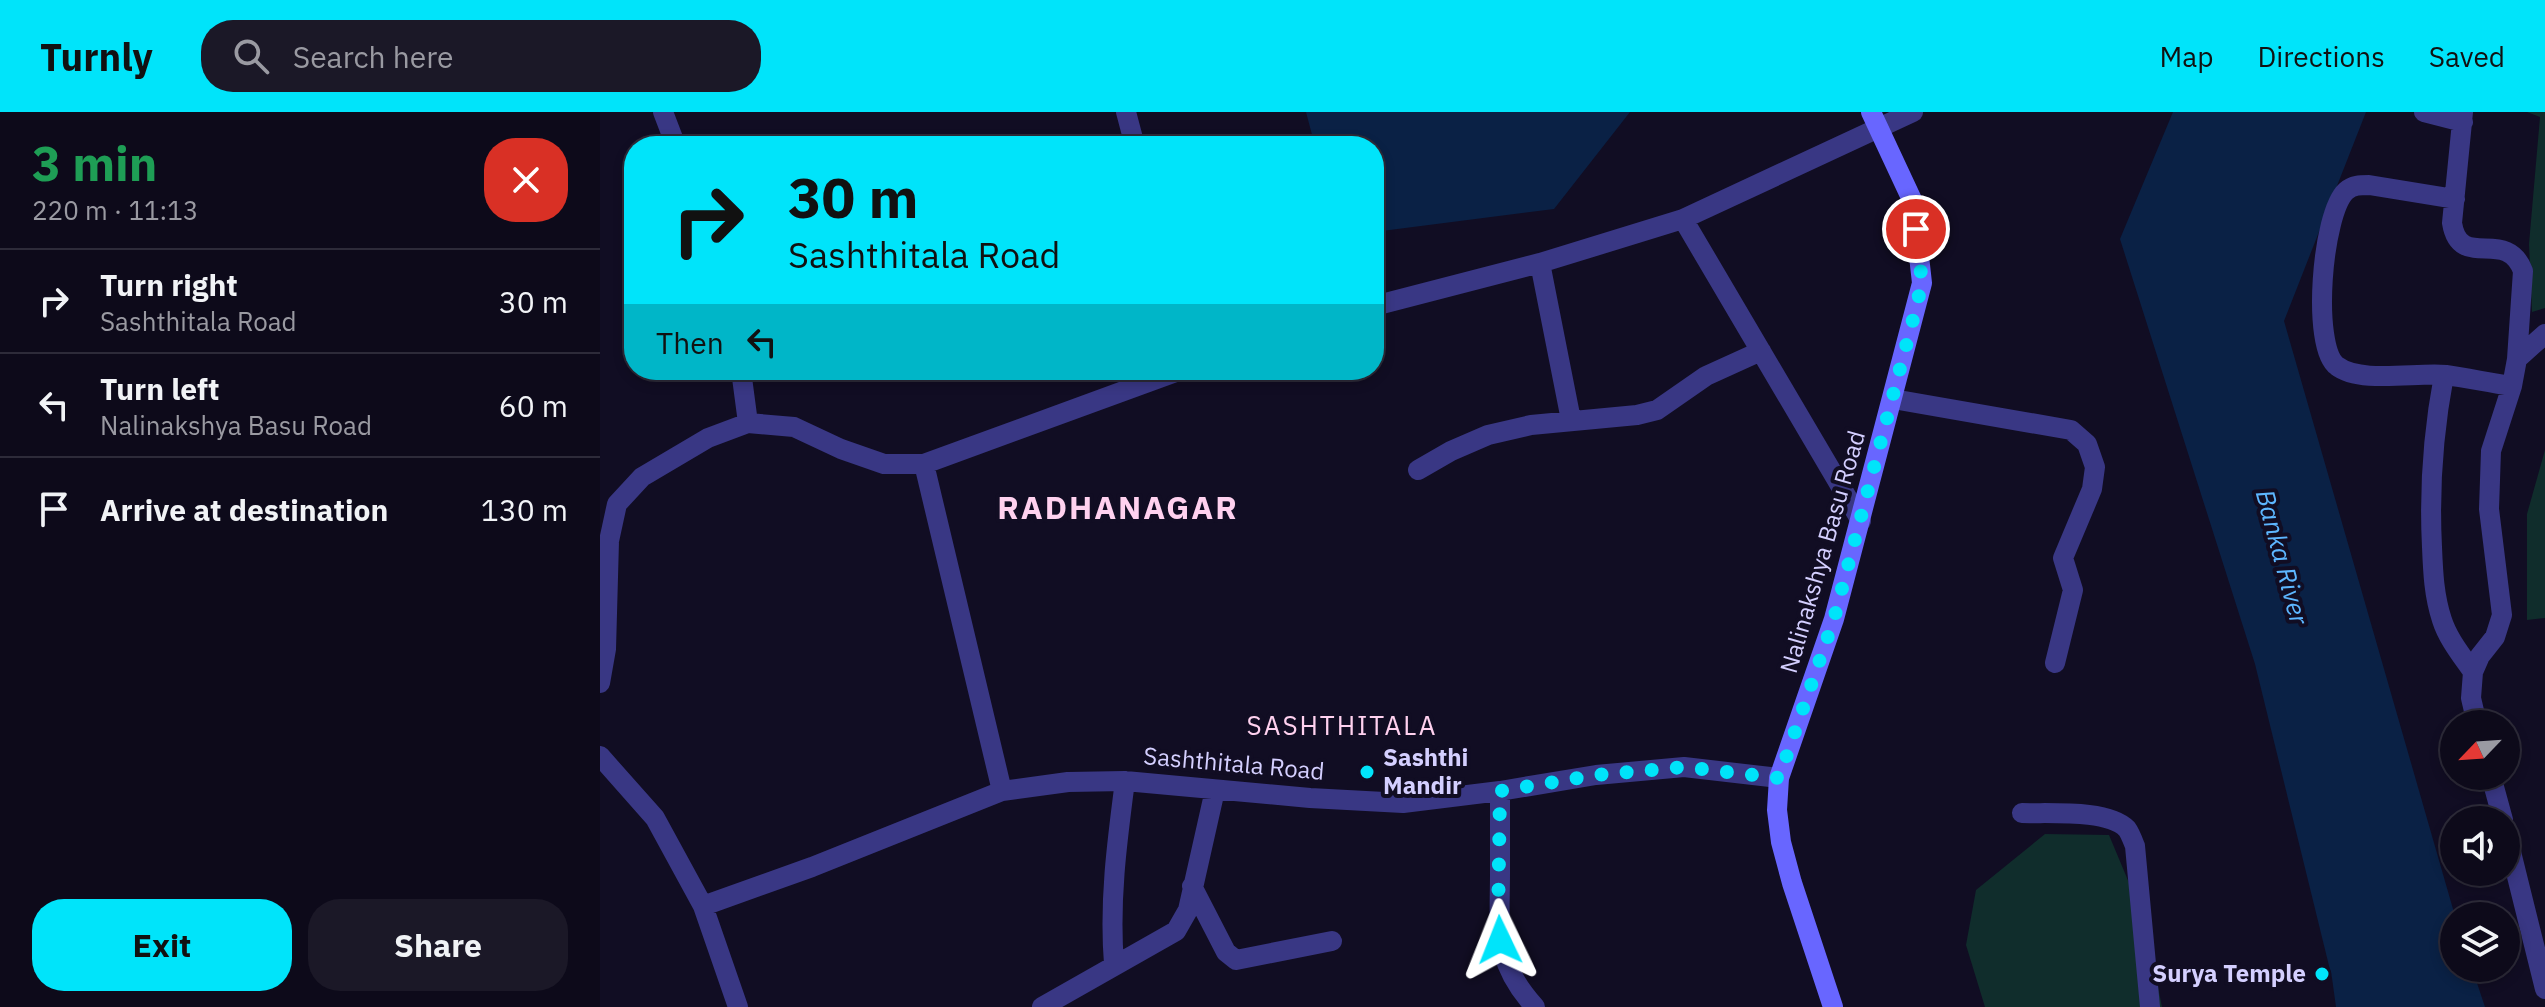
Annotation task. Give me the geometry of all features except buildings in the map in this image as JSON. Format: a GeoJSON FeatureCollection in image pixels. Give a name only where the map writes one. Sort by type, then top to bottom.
{"type":"FeatureCollection","features":[{"type":"Feature","properties":{"kind":"street"},"geometry":{"type":"LineString","coordinates":[[663,112],[672,136]]}},
{"type":"Feature","properties":{"kind":"street"},"geometry":{"type":"LineString","coordinates":[[1126,112],[1132,136]]}},
{"type":"Feature","properties":{"kind":"street"},"geometry":{"type":"LineString","coordinates":[[1384,303],[1540,263],[1683,219],[1876,120],[1913,112]]}},
{"type":"Feature","properties":{"kind":"street"},"geometry":{"type":"LineString","coordinates":[[2424,112],[2463,117],[2452,223],[2454,237],[2463,246],[2507,251],[2518,259],[2523,271],[2517,359],[2512,386],[2491,451],[2489,509],[2502,615],[2495,637],[2480,656],[2473,672],[2471,698],[2474,710]]}},
{"type":"Feature","properties":{"kind":"street","name":"Nalinakshya Basu Road"},"geometry":{"type":"LineString","coordinates":[[1833,1007],[1792,883],[1781,842],[1777,810],[1779,778],[1834,619],[1922,283],[1913,202],[1876,120]]}},
{"type":"Feature","properties":{"kind":"street"},"geometry":{"type":"LineString","coordinates":[[2455,199],[2369,185],[2357,185],[2340,198],[2330,225],[2324,260],[2322,300],[2327,351],[2335,365],[2350,373],[2444,375],[2512,386]]}},
{"type":"Feature","properties":{"kind":"street"},"geometry":{"type":"LineString","coordinates":[[1683,219],[1861,521]]}},
{"type":"Feature","properties":{"kind":"street"},"geometry":{"type":"LineString","coordinates":[[1540,263],[1571,420]]}},
{"type":"Feature","properties":{"kind":"street"},"geometry":{"type":"LineString","coordinates":[[2517,359],[2545,334]]}},
{"type":"Feature","properties":{"kind":"street"},"geometry":{"type":"LineString","coordinates":[[1418,470],[1488,435],[1531,425],[1637,415],[1657,410],[1706,376],[1761,351]]}},
{"type":"Feature","properties":{"kind":"street"},"geometry":{"type":"LineString","coordinates":[[2444,375],[2430,470],[2434,589],[2442,622],[2473,672]]}},
{"type":"Feature","properties":{"kind":"street"},"geometry":{"type":"LineString","coordinates":[[742,380],[748,423]]}},
{"type":"Feature","properties":{"kind":"street"},"geometry":{"type":"LineString","coordinates":[[600,683],[606,649],[609,541],[617,504],[642,477],[708,438],[748,423],[794,427],[841,449],[884,464],[924,464],[1154,380]]}},
{"type":"Feature","properties":{"kind":"street"},"geometry":{"type":"LineString","coordinates":[[1893,399],[2071,430],[2087,444],[2095,467],[2092,489],[2063,558],[2073,590],[2055,663]]}},
{"type":"Feature","properties":{"kind":"street"},"geometry":{"type":"LineString","coordinates":[[924,464],[1002,791]]}},
{"type":"Feature","properties":{"kind":"street"},"geometry":{"type":"LineString","coordinates":[[600,756],[655,818],[703,906],[738,1007]]}},
{"type":"Feature","properties":{"kind":"street","name":"Sashthitala Road"},"geometry":{"type":"LineString","coordinates":[[703,906],[812,867],[1002,791],[1068,782],[1125,781],[1403,803],[1596,775],[1684,767],[1779,778]]}},
{"type":"Feature","properties":{"kind":"street"},"geometry":{"type":"LineString","coordinates":[[1114,964],[1110,926],[1112,878],[1125,781]]}},
{"type":"Feature","properties":{"kind":"street"},"geometry":{"type":"LineString","coordinates":[[1042,1007],[1176,931],[1188,910],[1215,790]]}},
{"type":"Feature","properties":{"kind":"street"},"geometry":{"type":"LineString","coordinates":[[1500,791],[1498,924],[1503,957],[1519,989],[1535,1007]]}},
{"type":"Feature","properties":{"kind":"street"},"geometry":{"type":"LineString","coordinates":[[2022,813],[2085,815],[2111,820],[2127,829],[2135,846],[2150,1007]]}},
{"type":"Feature","properties":{"kind":"street"},"geometry":{"type":"LineString","coordinates":[[1192,886],[1226,952],[1236,960],[1332,941]]}},
{"type":"Feature","properties":{"kind":"street"},"geometry":{"type":"LineString","coordinates":[[2519,886],[2545,989]]}},
{"type":"Feature","properties":{"kind":"green space"},"geometry":{"type":"Polygon","coordinates":[[[2527,112],[2545,112],[2545,308],[2532,312],[2529,244],[2540,117],[2527,112]]]}},
{"type":"Feature","properties":{"kind":"green space"},"geometry":{"type":"Polygon","coordinates":[[[2545,450],[2545,618],[2527,620],[2527,514],[2545,450]]]}},
{"type":"Feature","properties":{"kind":"green space"},"geometry":{"type":"Polygon","coordinates":[[[2045,834],[2109,835],[2145,921],[2162,1007],[1985,1007],[1966,945],[1976,890],[2045,834]]]}},
{"type":"Feature","properties":{"kind":"water"},"geometry":{"type":"Polygon","coordinates":[[[1306,112],[1630,112],[1554,209],[1384,231],[1384,136],[1312,136],[1306,112]]]}},
{"type":"Feature","properties":{"kind":"water","name":"Banka River"},"geometry":{"type":"Polygon","coordinates":[[[2173,112],[2366,112],[2284,321],[2440,864],[2440,886],[2446,886],[2451,902],[2440,902],[2440,982],[2477,982],[2485,1007],[2336,1007],[2332,978],[2255,664],[2120,239],[2173,112]]]}},
{"type":"Feature","properties":{"kind":"place","name":"Sashthi Mandir"},"geometry":{"type":"Point","coordinates":[1367,772]}},
{"type":"Feature","properties":{"kind":"place","name":"Surya Temple"},"geometry":{"type":"Point","coordinates":[2322,974]}},
{"type":"Feature","properties":{"kind":"district","name":"RADHANAGAR"},"geometry":{"type":"Point","coordinates":[1118,508]}},
{"type":"Feature","properties":{"kind":"district","name":"SASHTHITALA"},"geometry":{"type":"Point","coordinates":[1342,726]}},
{"type":"Feature","properties":{"kind":"route"},"geometry":{"type":"LineString","coordinates":[[1500,940],[1500,791],[1596,775],[1684,767],[1779,778],[1834,619],[1915,312],[1922,283],[1916,229]]}}]}
